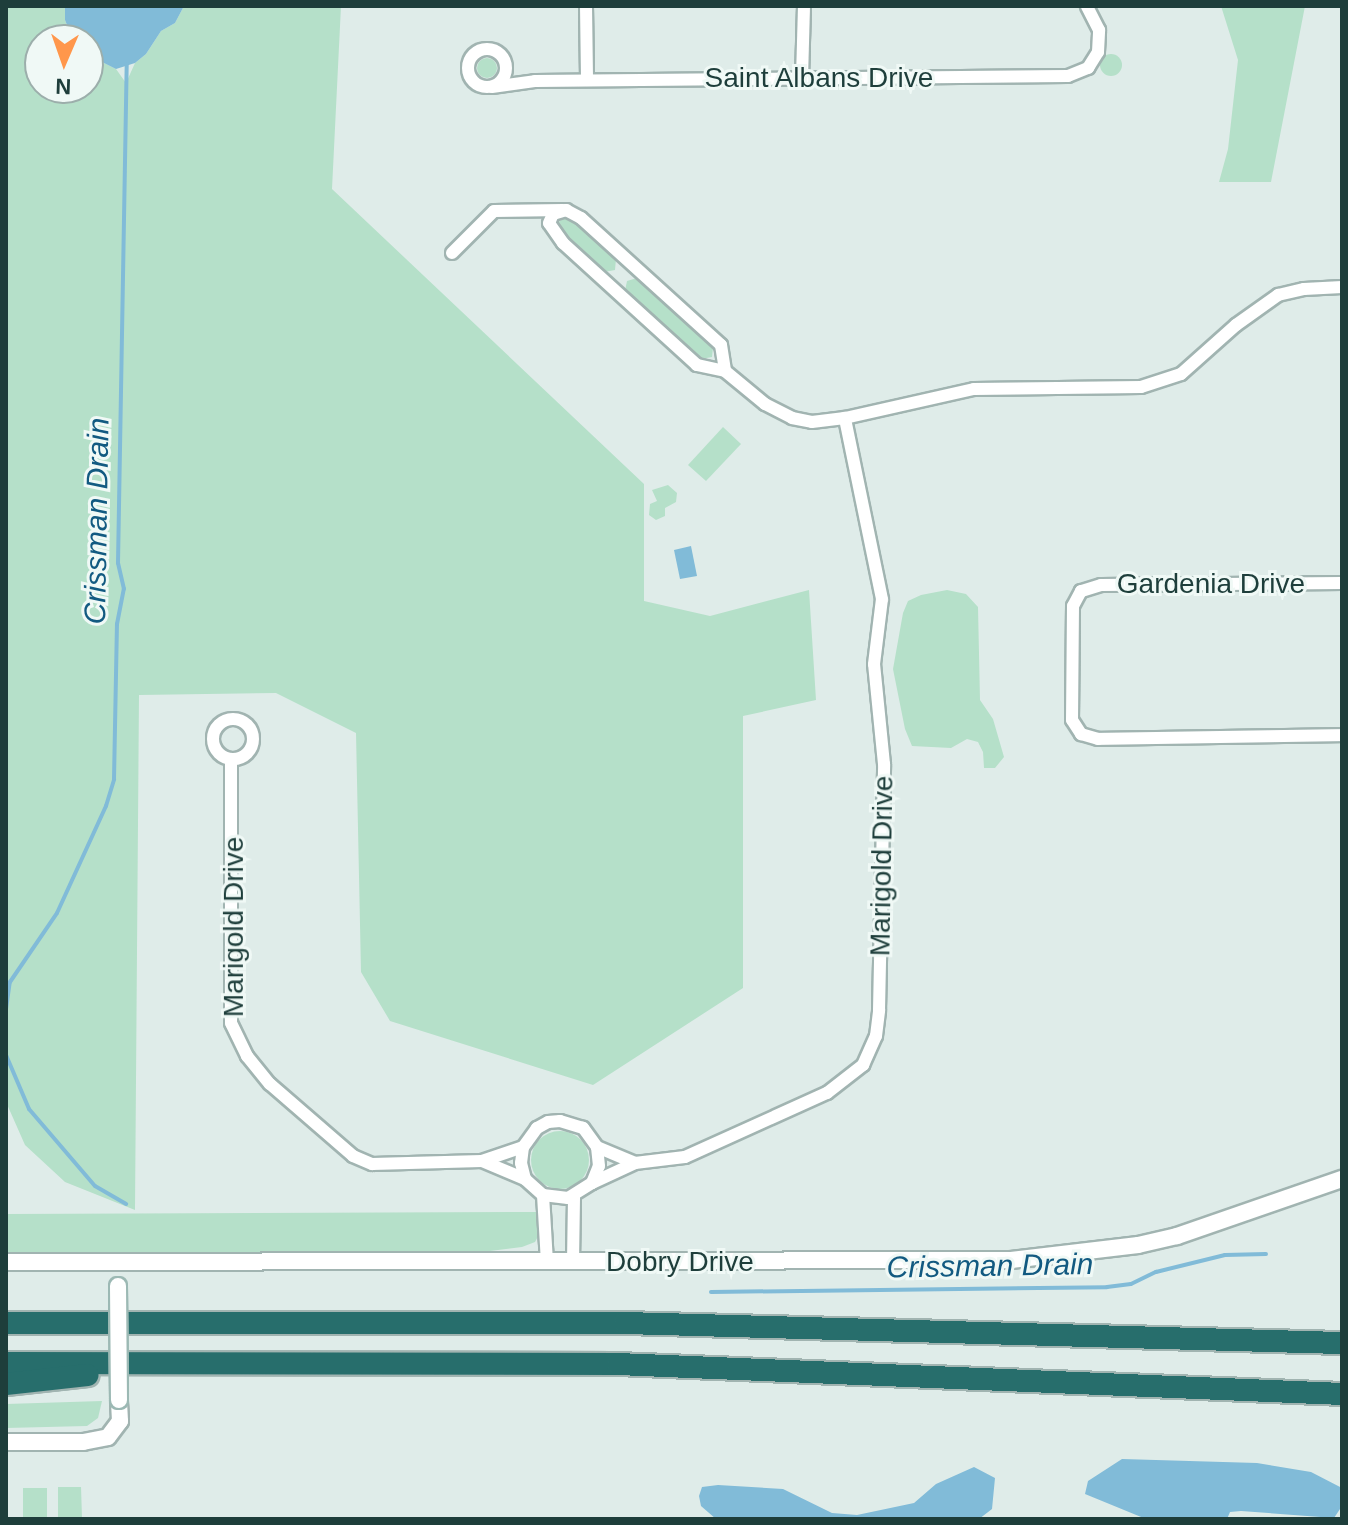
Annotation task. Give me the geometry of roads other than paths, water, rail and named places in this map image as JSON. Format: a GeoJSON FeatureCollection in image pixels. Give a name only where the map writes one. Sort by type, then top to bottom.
{"type":"FeatureCollection","features":[{"type":"Feature","properties":{"kind":"highway"},"geometry":{"type":"LineString","coordinates":[[6,1320],[58,1323],[550,1322],[1342,1343]]}},
{"type":"Feature","properties":{"kind":"highway"},"geometry":{"type":"LineString","coordinates":[[6,1384],[213,1362]]}},
{"type":"Feature","properties":{"kind":"highway"},"geometry":{"type":"LineString","coordinates":[[6,1363],[618,1364],[1342,1394]]}},
{"type":"Feature","properties":{"kind":"street"},"geometry":{"type":"LineString","coordinates":[[586,6],[587,80]]}},
{"type":"Feature","properties":{"kind":"street","name":"Saint Albans Drive"},"geometry":{"type":"LineString","coordinates":[[492,87],[535,81],[587,80],[1068,76],[1084,71],[1095,59],[1100,35],[1087,6]]}},
{"type":"Feature","properties":{"kind":"street"},"geometry":{"type":"LineString","coordinates":[[802,7],[802,78]]}},
{"type":"Feature","properties":{"kind":"street"},"geometry":{"type":"LineString","coordinates":[[505,62],[503,80],[492,87],[479,86],[470,78],[470,59],[479,50],[492,49],[515,71],[535,81]]}},
{"type":"Feature","properties":{"kind":"street"},"geometry":{"type":"LineString","coordinates":[[527,209],[697,365],[725,371],[765,404],[792,418],[812,422],[845,418],[974,389],[1130,387],[1161,383],[1181,374],[1236,325],[1278,295],[1304,289],[1342,287]]}},
{"type":"Feature","properties":{"kind":"street"},"geometry":{"type":"LineString","coordinates":[[452,253],[491,213],[527,209],[566,210],[581,218],[721,345],[725,371]]}},
{"type":"Feature","properties":{"kind":"street"},"geometry":{"type":"LineString","coordinates":[[550,227],[553,214],[566,210]]}},
{"type":"Feature","properties":{"kind":"street","name":"Marigold Drive"},"geometry":{"type":"LineString","coordinates":[[574,1196],[592,1183],[635,1163],[685,1157],[827,1093],[863,1065],[876,1036],[884,764],[874,664],[882,599],[845,418]]}},
{"type":"Feature","properties":{"kind":"street","name":"Gardenia Drive"},"geometry":{"type":"LineString","coordinates":[[1342,583],[1101,585],[1081,591],[1073,606],[1072,720],[1081,734],[1098,739],[1342,735]]}},
{"type":"Feature","properties":{"kind":"street","name":"Marigold Drive"},"geometry":{"type":"LineString","coordinates":[[231,759],[231,1023],[247,1056],[270,1084],[353,1156],[372,1164],[482,1161],[523,1147],[537,1128],[560,1121],[583,1128],[597,1147],[635,1163]]}},
{"type":"Feature","properties":{"kind":"street"},"geometry":{"type":"LineString","coordinates":[[523,1147],[521,1163],[525,1179]]}},
{"type":"Feature","properties":{"kind":"street"},"geometry":{"type":"LineString","coordinates":[[592,1183],[599,1166],[597,1147]]}},
{"type":"Feature","properties":{"kind":"street","name":"Marigold Drive"},"geometry":{"type":"LineString","coordinates":[[482,1161],[525,1179],[543,1195]]}},
{"type":"Feature","properties":{"kind":"street","name":"Dobry Drive"},"geometry":{"type":"LineString","coordinates":[[6,1262],[927,1262],[1064,1255],[1177,1236],[1342,1179]]}},
{"type":"Feature","properties":{"kind":"street"},"geometry":{"type":"LineString","coordinates":[[547,1262],[543,1195],[555,1199],[574,1196],[573,1262]]}},
{"type":"Feature","properties":{"kind":"street"},"geometry":{"type":"LineString","coordinates":[[6,1442],[83,1442],[108,1437],[120,1421],[119,1263]]}},
{"type":"Feature","properties":{"kind":"water"},"geometry":{"type":"Polygon","coordinates":[[[65,6],[184,6],[175,23],[161,31],[146,54],[135,63],[116,69],[104,63],[104,24],[67,24],[65,6]]]}},
{"type":"Feature","properties":{"kind":"water"},"geometry":{"type":"Polygon","coordinates":[[[691,546],[697,576],[680,579],[674,550],[691,546]]]}},
{"type":"Feature","properties":{"kind":"water"},"geometry":{"type":"Polygon","coordinates":[[[1122,1459],[1257,1463],[1311,1472],[1342,1488],[1342,1506],[1334,1518],[1241,1511],[1230,1512],[1227,1519],[1146,1519],[1085,1494],[1088,1481],[1122,1459]]]}},
{"type":"Feature","properties":{"kind":"water"},"geometry":{"type":"Polygon","coordinates":[[[974,1467],[995,1478],[992,1509],[979,1519],[716,1519],[701,1506],[699,1496],[702,1487],[718,1485],[783,1489],[832,1513],[857,1515],[914,1503],[936,1484],[974,1467]]]}},
{"type":"Feature","properties":{"kind":"waterway","name":"Crissman Drain"},"geometry":{"type":"LineString","coordinates":[[6,1009],[10,982],[57,913],[106,806],[114,779],[117,624],[124,589],[118,563],[127,64]]}},
{"type":"Feature","properties":{"kind":"waterway","name":"Crissman Drain"},"geometry":{"type":"LineString","coordinates":[[6,1055],[29,1109],[95,1186],[126,1204]]}},
{"type":"Feature","properties":{"kind":"waterway","name":"Crissman Drain"},"geometry":{"type":"LineString","coordinates":[[711,1292],[1107,1287],[1131,1284],[1156,1272],[1225,1255],[1266,1254]]}}]}
